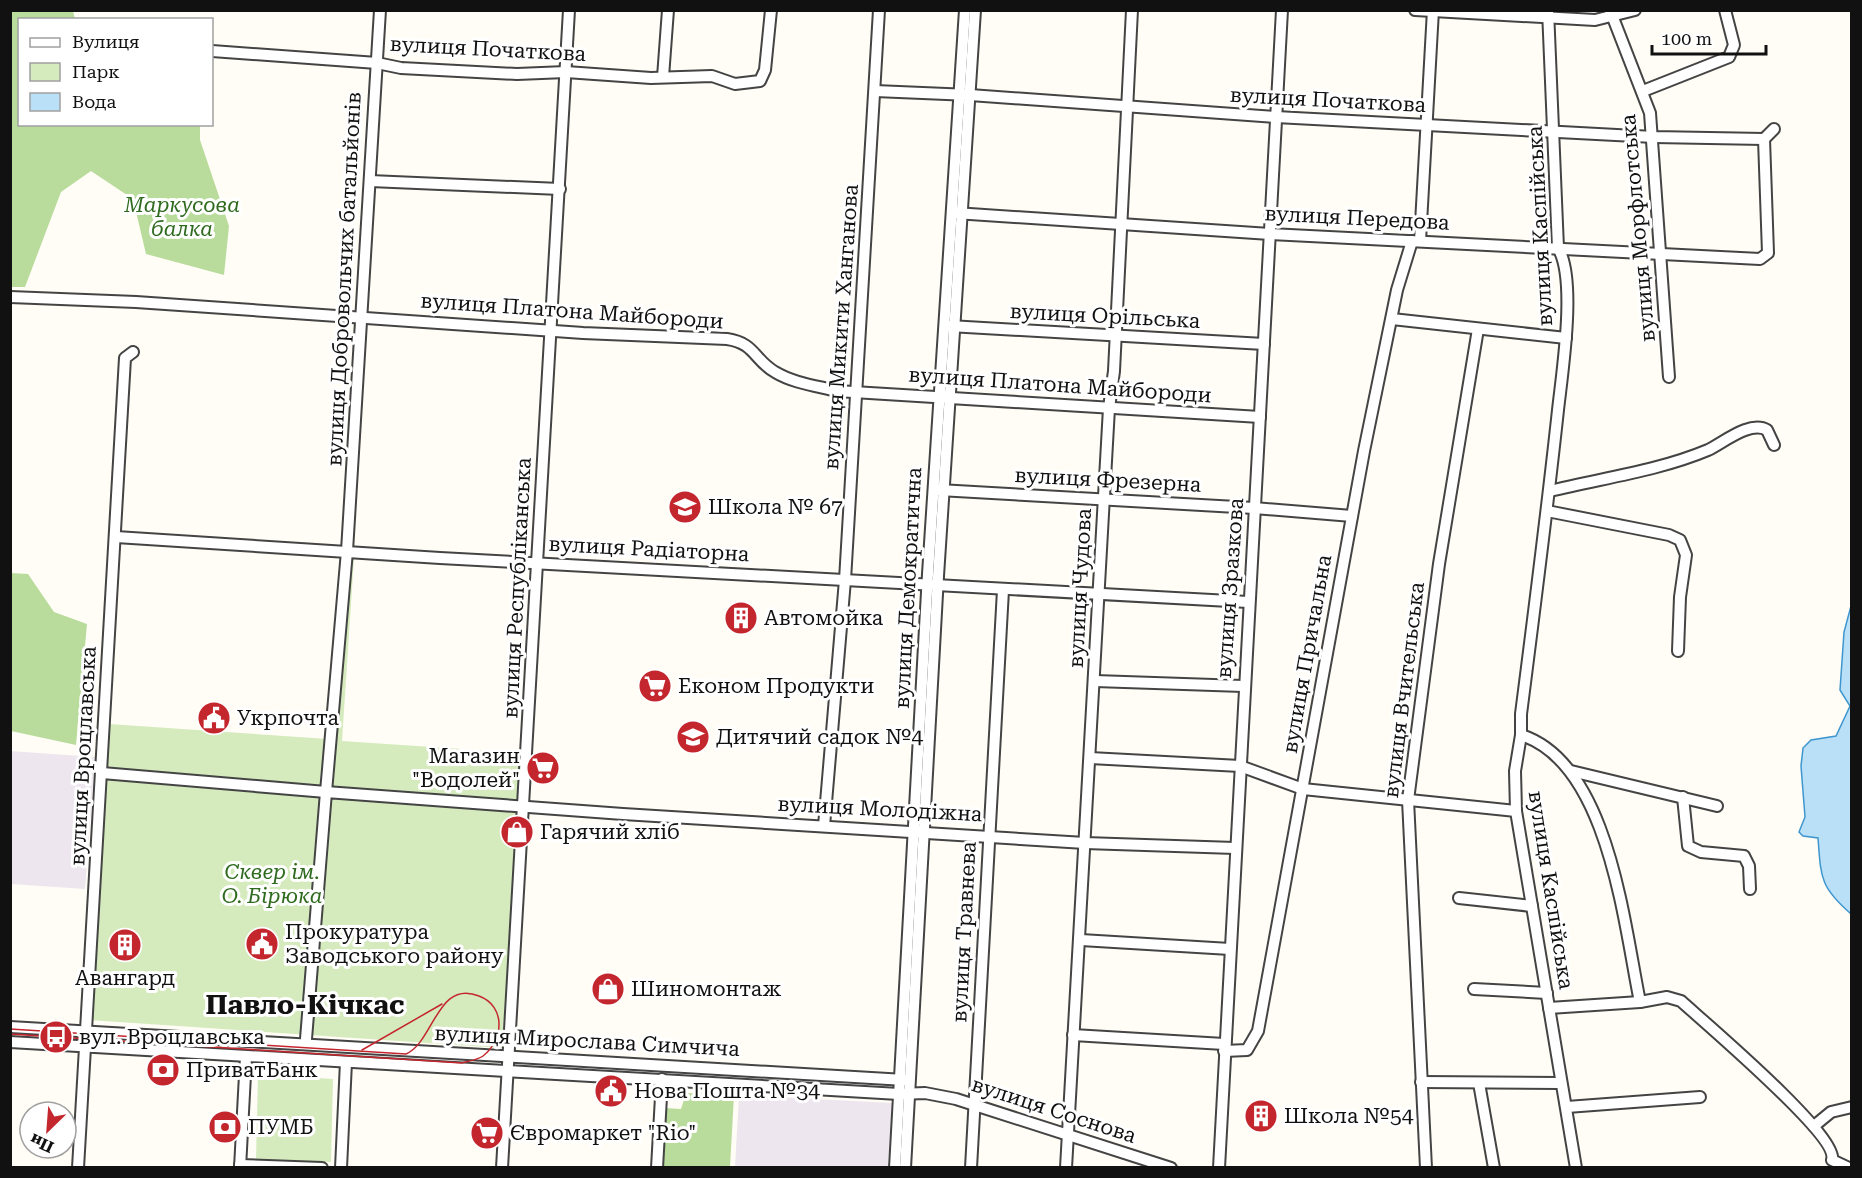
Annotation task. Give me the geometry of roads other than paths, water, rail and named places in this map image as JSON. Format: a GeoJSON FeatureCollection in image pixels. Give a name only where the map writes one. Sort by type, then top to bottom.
{"type":"FeatureCollection","features":[{"type":"Feature","properties":{"kind":"street","name":"вулиця Добровольчих батальйонів"},"geometry":{"type":"LineString","coordinates":[[306,1039],[347,551],[380,10]]}},
{"type":"Feature","properties":{"kind":"street","name":"вулиця Республіканська"},"geometry":{"type":"LineString","coordinates":[[502,1167],[553,329],[569,10]]}},
{"type":"Feature","properties":{"kind":"street"},"geometry":{"type":"LineString","coordinates":[[663,77],[668,10]]}},
{"type":"Feature","properties":{"kind":"street","name":"вулиця Початкова"},"geometry":{"type":"LineString","coordinates":[[213,51],[377,63],[401,68],[517,74],[566,72],[663,77],[712,76],[735,84],[760,81],[765,70],[771,10]]}},
{"type":"Feature","properties":{"kind":"street","name":"вулиця Микити Ханганова"},"geometry":{"type":"LineString","coordinates":[[824,826],[845,580],[879,10]]}},
{"type":"Feature","properties":{"kind":"street","name":"вулиця Демократична"},"geometry":{"type":"LineString","coordinates":[[964,10],[965,95]]}},
{"type":"Feature","properties":{"kind":"street","name":"вулиця Демократична"},"geometry":{"type":"LineString","coordinates":[[894,1167],[905,1080],[932,586],[949,326],[965,95],[975,10]]}},
{"type":"Feature","properties":{"kind":"street","name":"вулиця Чудова"},"geometry":{"type":"LineString","coordinates":[[1066,1167],[1081,940],[1109,408],[1113,380],[1132,10]]}},
{"type":"Feature","properties":{"kind":"street","name":"вулиця Зразкова"},"geometry":{"type":"LineString","coordinates":[[1219,1167],[1243,686],[1282,10]]}},
{"type":"Feature","properties":{"kind":"street"},"geometry":{"type":"LineString","coordinates":[[1415,10],[1548,14],[1595,20],[1635,10]]}},
{"type":"Feature","properties":{"kind":"street"},"geometry":{"type":"LineString","coordinates":[[1643,91],[1729,57],[1734,45],[1725,10]]}},
{"type":"Feature","properties":{"kind":"street","name":"вулиця Причальна"},"geometry":{"type":"LineString","coordinates":[[1074,1035],[1247,1050],[1256,1039],[1352,516],[1397,290],[1416,241],[1433,11]]}},
{"type":"Feature","properties":{"kind":"street","name":"вулиця Каспійська"},"geometry":{"type":"LineString","coordinates":[[1548,14],[1558,248],[1565,267],[1566,338],[1550,491],[1515,771],[1516,811],[1560,1083],[1567,1107],[1576,1167]]}},
{"type":"Feature","properties":{"kind":"street","name":"вулиця Морфлотська"},"geometry":{"type":"LineString","coordinates":[[1612,14],[1643,91],[1654,137],[1669,377]]}},
{"type":"Feature","properties":{"kind":"street","name":"вулиця Початкова"},"geometry":{"type":"LineString","coordinates":[[875,91],[965,95],[1276,117],[1654,137],[1764,139]]}},
{"type":"Feature","properties":{"kind":"street"},"geometry":{"type":"LineString","coordinates":[[1764,139],[1774,129]]}},
{"type":"Feature","properties":{"kind":"street","name":"вулиця Передова"},"geometry":{"type":"LineString","coordinates":[[957,214],[1270,234],[1760,259],[1767,253],[1764,139]]}},
{"type":"Feature","properties":{"kind":"street"},"geometry":{"type":"LineString","coordinates":[[370,180],[560,189]]}},
{"type":"Feature","properties":{"kind":"street","name":"вулиця Платона Майбороди"},"geometry":{"type":"LineString","coordinates":[[11,297],[136,302],[553,329],[583,333],[740,341],[750,347],[767,367],[782,376],[837,391],[1260,417]]}},
{"type":"Feature","properties":{"kind":"street"},"geometry":{"type":"LineString","coordinates":[[1392,319],[1566,338]]}},
{"type":"Feature","properties":{"kind":"street","name":"вулиця Орільська"},"geometry":{"type":"LineString","coordinates":[[949,326],[1263,344]]}},
{"type":"Feature","properties":{"kind":"street","name":"вулиця Вчительська"},"geometry":{"type":"LineString","coordinates":[[1426,1167],[1408,800],[1439,564],[1478,329]]}},
{"type":"Feature","properties":{"kind":"street","name":"вулиця Вроцлавська"},"geometry":{"type":"LineString","coordinates":[[78,1167],[125,357],[133,352]]}},
{"type":"Feature","properties":{"kind":"street"},"geometry":{"type":"LineString","coordinates":[[1550,491],[1693,456],[1754,428],[1767,429],[1774,445]]}},
{"type":"Feature","properties":{"kind":"street","name":"вулиця Фрезерна"},"geometry":{"type":"LineString","coordinates":[[939,490],[1254,508],[1352,516]]}},
{"type":"Feature","properties":{"kind":"street"},"geometry":{"type":"LineString","coordinates":[[1547,511],[1669,535],[1680,540],[1686,555],[1680,597],[1678,651]]}},
{"type":"Feature","properties":{"kind":"street","name":"вулиця Радіаторна"},"geometry":{"type":"LineString","coordinates":[[116,537],[932,586],[1248,602]]}},
{"type":"Feature","properties":{"kind":"street","name":"вулиця Травнева"},"geometry":{"type":"LineString","coordinates":[[971,1167],[1003,590]]}},
{"type":"Feature","properties":{"kind":"street"},"geometry":{"type":"LineString","coordinates":[[1095,681],[1243,686]]}},
{"type":"Feature","properties":{"kind":"street"},"geometry":{"type":"LineString","coordinates":[[1521,735],[1544,746],[1570,771],[1599,826],[1620,903],[1640,1002]]}},
{"type":"Feature","properties":{"kind":"street"},"geometry":{"type":"LineString","coordinates":[[1090,758],[1240,766],[1303,789],[1516,811]]}},
{"type":"Feature","properties":{"kind":"street"},"geometry":{"type":"LineString","coordinates":[[1570,771],[1717,806]]}},
{"type":"Feature","properties":{"kind":"street","name":"вулиця Молодіжна"},"geometry":{"type":"LineString","coordinates":[[102,773],[523,808],[989,835],[1085,843],[1235,848]]}},
{"type":"Feature","properties":{"kind":"street"},"geometry":{"type":"LineString","coordinates":[[1683,797],[1688,846],[1701,852],[1744,856],[1749,866],[1750,889]]}},
{"type":"Feature","properties":{"kind":"street"},"geometry":{"type":"LineString","coordinates":[[1459,898],[1532,906]]}},
{"type":"Feature","properties":{"kind":"street"},"geometry":{"type":"LineString","coordinates":[[1081,940],[1230,950]]}},
{"type":"Feature","properties":{"kind":"street"},"geometry":{"type":"LineString","coordinates":[[1474,989],[1547,993]]}},
{"type":"Feature","properties":{"kind":"street"},"geometry":{"type":"LineString","coordinates":[[1549,1008],[1667,998],[1681,1001],[1767,1079],[1814,1126],[1832,1150],[1828,1164],[1849,1167]]}},
{"type":"Feature","properties":{"kind":"street","name":"вулиця Мирослава Симчича"},"geometry":{"type":"LineString","coordinates":[[10,1027],[905,1080]]}},
{"type":"Feature","properties":{"kind":"street","name":"вулиця Мирослава Симчича"},"geometry":{"type":"LineString","coordinates":[[10,1042],[507,1072],[904,1094],[925,1093]]}},
{"type":"Feature","properties":{"kind":"street"},"geometry":{"type":"LineString","coordinates":[[246,1056],[240,1166],[322,1167]]}},
{"type":"Feature","properties":{"kind":"street"},"geometry":{"type":"LineString","coordinates":[[341,1167],[346,1062]]}},
{"type":"Feature","properties":{"kind":"street"},"geometry":{"type":"LineString","coordinates":[[657,1167],[662,1079]]}},
{"type":"Feature","properties":{"kind":"street"},"geometry":{"type":"LineString","coordinates":[[905,1080],[925,1093]]}},
{"type":"Feature","properties":{"kind":"street"},"geometry":{"type":"LineString","coordinates":[[1421,1082],[1560,1083]]}},
{"type":"Feature","properties":{"kind":"street"},"geometry":{"type":"LineString","coordinates":[[1479,1083],[1494,1167]]}},
{"type":"Feature","properties":{"kind":"street","name":"вулиця Соснова"},"geometry":{"type":"LineString","coordinates":[[925,1093],[976,1105],[1153,1165],[1171,1167]]}},
{"type":"Feature","properties":{"kind":"street","name":"вулиця Демократична"},"geometry":{"type":"LineString","coordinates":[[904,1094],[905,1167]]}},
{"type":"Feature","properties":{"kind":"street"},"geometry":{"type":"LineString","coordinates":[[1567,1107],[1700,1097]]}},
{"type":"Feature","properties":{"kind":"street"},"geometry":{"type":"LineString","coordinates":[[1814,1126],[1831,1112],[1851,1107]]}},
{"type":"Feature","properties":{"kind":"water"},"geometry":{"type":"Polygon","coordinates":[[[1851,606],[1851,914],[1833,896],[1824,881],[1818,838],[1803,836],[1799,832],[1805,817],[1801,766],[1803,748],[1811,740],[1836,736],[1850,706],[1840,690],[1844,632],[1851,606]]]}},
{"type":"Feature","properties":{"kind":"tram line"},"geometry":{"type":"LineString","coordinates":[[10,1029],[406,1054],[423,1037],[445,1004],[454,996],[465,993],[488,1001],[498,1015],[499,1024],[498,1033],[490,1049],[483,1056],[462,1063],[10,1034]]}},
{"type":"Feature","properties":{"kind":"tram line"},"geometry":{"type":"LineString","coordinates":[[362,1050],[442,1004]]}},
{"type":"Feature","properties":{"kind":"place","name":"Школа № 67"},"geometry":{"type":"Point","coordinates":[685,507]}},
{"type":"Feature","properties":{"kind":"place","name":"Автомойка"},"geometry":{"type":"Point","coordinates":[741,618]}},
{"type":"Feature","properties":{"kind":"place","name":"Економ Продукти"},"geometry":{"type":"Point","coordinates":[655,686]}},
{"type":"Feature","properties":{"kind":"place","name":"Укрпочта"},"geometry":{"type":"Point","coordinates":[214,718]}},
{"type":"Feature","properties":{"kind":"place","name":"Дитячий садок №4"},"geometry":{"type":"Point","coordinates":[693,737]}},
{"type":"Feature","properties":{"kind":"place","name":"Магазин \"Водолей\""},"geometry":{"type":"Point","coordinates":[543,768]}},
{"type":"Feature","properties":{"kind":"place","name":"Гарячий хліб"},"geometry":{"type":"Point","coordinates":[517,832]}},
{"type":"Feature","properties":{"kind":"place","name":"Прокуратура Заводського району"},"geometry":{"type":"Point","coordinates":[262,944]}},
{"type":"Feature","properties":{"kind":"place","name":"Авангард"},"geometry":{"type":"Point","coordinates":[125,945]}},
{"type":"Feature","properties":{"kind":"place","name":"Шиномонтаж"},"geometry":{"type":"Point","coordinates":[608,989]}},
{"type":"Feature","properties":{"kind":"place","name":"вул. Вроцлавська"},"geometry":{"type":"Point","coordinates":[56,1037]}},
{"type":"Feature","properties":{"kind":"place","name":"ПриватБанк"},"geometry":{"type":"Point","coordinates":[163,1070]}},
{"type":"Feature","properties":{"kind":"place","name":"Нова Пошта №34"},"geometry":{"type":"Point","coordinates":[611,1091]}},
{"type":"Feature","properties":{"kind":"place","name":"Школа №54"},"geometry":{"type":"Point","coordinates":[1261,1116]}},
{"type":"Feature","properties":{"kind":"place","name":"ПУМБ"},"geometry":{"type":"Point","coordinates":[225,1127]}},
{"type":"Feature","properties":{"kind":"place","name":"Євромаркет \"Rio\""},"geometry":{"type":"Point","coordinates":[487,1133]}},
{"type":"Feature","properties":{"kind":"district","name":"Павло-Кічкас"},"geometry":{"type":"Point","coordinates":[305,1005]}},
{"type":"Feature","properties":{"kind":"park label","name":"Маркусова балка"},"geometry":{"type":"Point","coordinates":[182,217]}},
{"type":"Feature","properties":{"kind":"park label","name":"Сквер ім. О. Бірюка"},"geometry":{"type":"Point","coordinates":[272,884]}}]}
